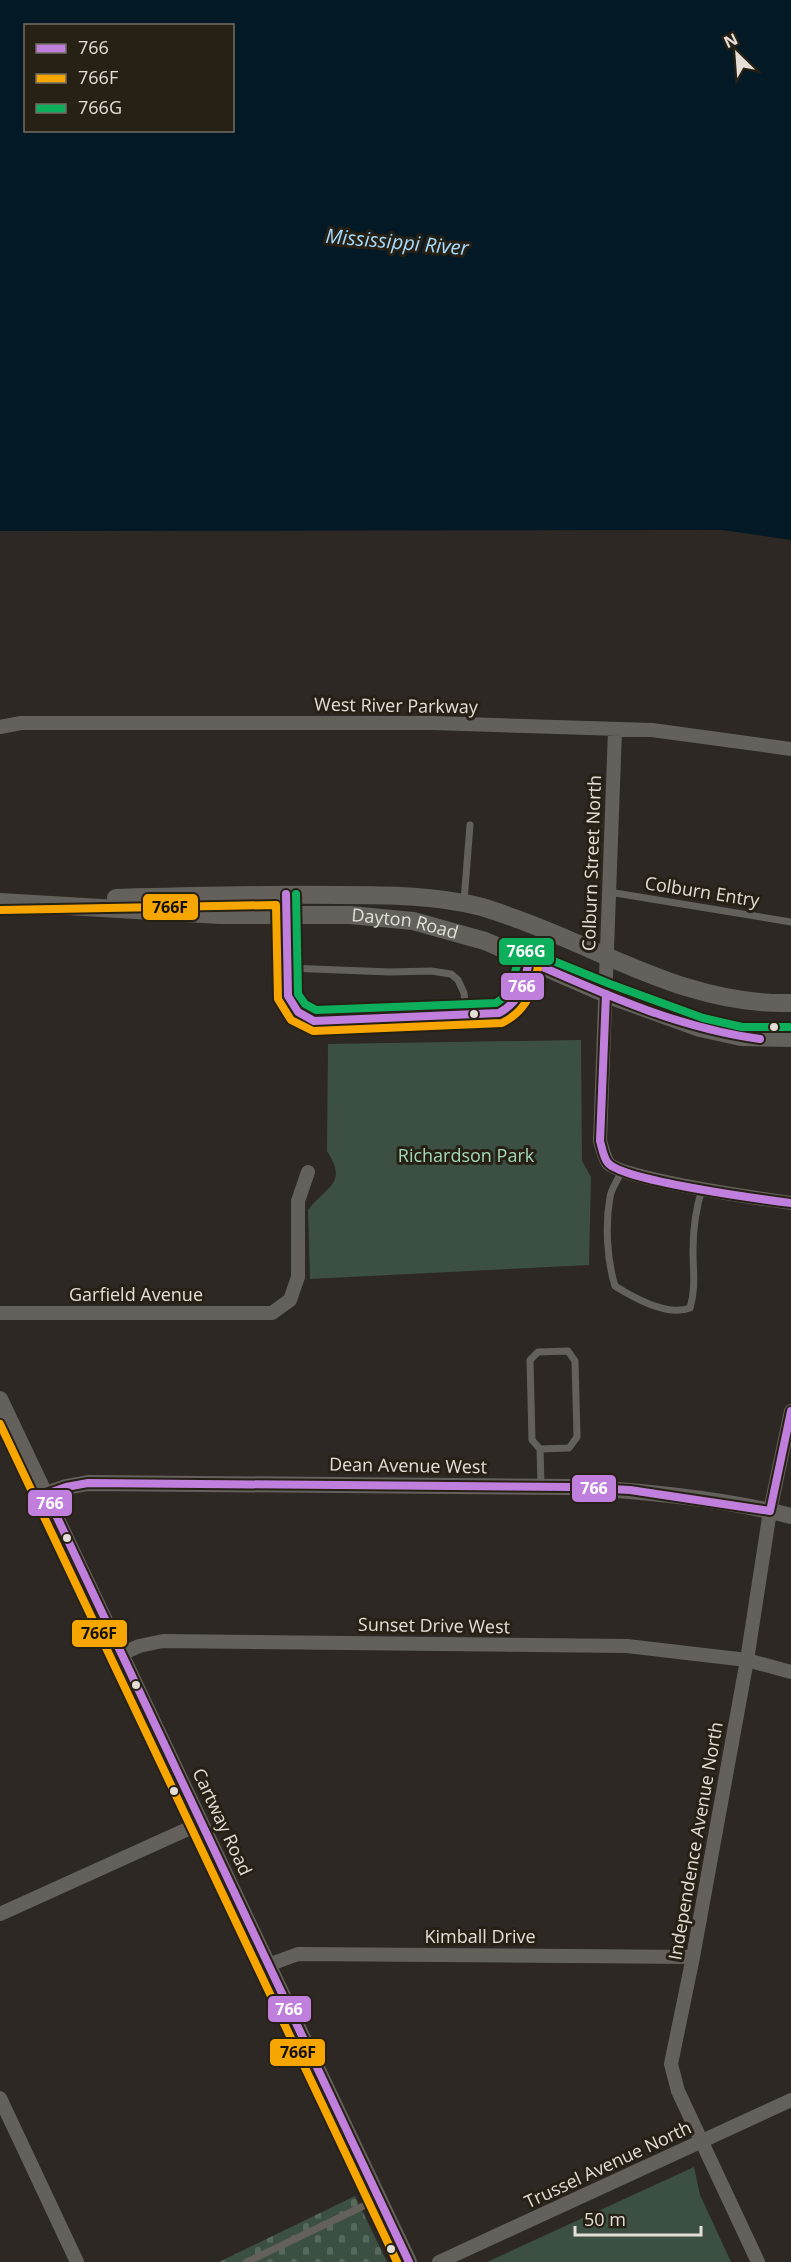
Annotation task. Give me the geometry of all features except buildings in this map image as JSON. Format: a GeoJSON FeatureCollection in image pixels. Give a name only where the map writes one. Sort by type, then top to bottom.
{"type":"FeatureCollection","features":[{"type":"Feature","properties":{"kind":"main road","name":"Dayton Road"},"geometry":{"type":"LineString","coordinates":[[0,901],[286,894],[419,897],[484,908],[693,991],[748,1001],[791,1003]]}},
{"type":"Feature","properties":{"kind":"main road","name":"Dayton Road"},"geometry":{"type":"LineString","coordinates":[[0,901],[220,915],[383,917],[413,921],[476,938],[606,994],[721,1034],[760,1039],[791,1038]]}},
{"type":"Feature","properties":{"kind":"street","name":"West River Parkway"},"geometry":{"type":"LineString","coordinates":[[0,727],[21,723],[433,723],[652,730],[791,749]]}},
{"type":"Feature","properties":{"kind":"street","name":"Colburn Street North"},"geometry":{"type":"LineString","coordinates":[[615,730],[600,1141],[608,1163],[621,1172]]}},
{"type":"Feature","properties":{"kind":"street","name":"Garfield Avenue"},"geometry":{"type":"LineString","coordinates":[[0,1313],[272,1313],[290,1300],[298,1278],[298,1201],[308,1172]]}},
{"type":"Feature","properties":{"kind":"street"},"geometry":{"type":"LineString","coordinates":[[621,1172],[702,1189],[791,1203]]}},
{"type":"Feature","properties":{"kind":"street","name":"Cartway Road"},"geometry":{"type":"LineString","coordinates":[[0,1398],[409,2262]]}},
{"type":"Feature","properties":{"kind":"street","name":"Independence Avenue North"},"geometry":{"type":"LineString","coordinates":[[758,2262],[678,2091],[671,2064],[693,1957],[747,1660],[771,1511],[791,1411]]}},
{"type":"Feature","properties":{"kind":"street","name":"Dean Avenue West"},"geometry":{"type":"LineString","coordinates":[[46,1494],[88,1483],[630,1490],[791,1516]]}},
{"type":"Feature","properties":{"kind":"street","name":"Sunset Drive West"},"geometry":{"type":"LineString","coordinates":[[121,1654],[139,1646],[162,1641],[573,1644],[627,1646],[747,1660],[791,1672]]}},
{"type":"Feature","properties":{"kind":"street"},"geometry":{"type":"LineString","coordinates":[[0,1914],[201,1823]]}},
{"type":"Feature","properties":{"kind":"street","name":"Kimball Drive"},"geometry":{"type":"LineString","coordinates":[[268,1965],[298,1954],[693,1957]]}},
{"type":"Feature","properties":{"kind":"street"},"geometry":{"type":"LineString","coordinates":[[0,2098],[77,2262]]}},
{"type":"Feature","properties":{"kind":"street","name":"Trussel Avenue North"},"geometry":{"type":"LineString","coordinates":[[439,2262],[791,2100]]}},
{"type":"Feature","properties":{"kind":"lane"},"geometry":{"type":"LineString","coordinates":[[464,903],[470,825]]}},
{"type":"Feature","properties":{"kind":"lane","name":"Colburn Entry"},"geometry":{"type":"LineString","coordinates":[[609,892],[791,922]]}},
{"type":"Feature","properties":{"kind":"lane"},"geometry":{"type":"LineString","coordinates":[[286,894],[288,996],[292,1007],[302,1017],[314,1021],[499,1013],[511,1008],[520,996],[529,961]]}},
{"type":"Feature","properties":{"kind":"lane"},"geometry":{"type":"LineString","coordinates":[[287,968],[325,971],[431,971],[451,974],[458,980],[464,993],[466,1014]]}},
{"type":"Feature","properties":{"kind":"lane"},"geometry":{"type":"LineString","coordinates":[[621,1172],[610,1195],[608,1224],[610,1271],[615,1286],[647,1305],[684,1310],[690,1308],[695,1293],[693,1251],[697,1204],[702,1189]]}},
{"type":"Feature","properties":{"kind":"lane"},"geometry":{"type":"LineString","coordinates":[[540,1449],[569,1448],[577,1437],[575,1361],[568,1351],[538,1352],[530,1360],[532,1440],[540,1449],[541,1488]]}},
{"type":"Feature","properties":{"kind":"lane"},"geometry":{"type":"LineString","coordinates":[[248,2262],[264,2258],[379,2199]]}},
{"type":"Feature","properties":{"kind":"green space","name":"Richardson Park"},"geometry":{"type":"Polygon","coordinates":[[[581,1040],[582,1161],[591,1177],[589,1265],[310,1279],[308,1210],[332,1184],[336,1171],[327,1151],[328,1044],[581,1040]]]}},
{"type":"Feature","properties":{"kind":"green space"},"geometry":{"type":"Polygon","coordinates":[[[694,2167],[700,2195],[731,2262],[487,2262],[694,2167]]]}},
{"type":"Feature","properties":{"kind":"green space"},"geometry":{"type":"Polygon","coordinates":[[[355,2196],[387,2262],[219,2262],[355,2196]]]}},
{"type":"Feature","properties":{"kind":"water","name":"Mississippi River"},"geometry":{"type":"Polygon","coordinates":[[[0,0],[791,0],[791,540],[723,530],[0,531],[0,0]]]}},
{"type":"Feature","properties":{"kind":"transit line","name":"766"},"geometry":{"type":"LineString","coordinates":[[286,894],[288,996],[298,1012],[314,1021],[499,1013],[517,997],[529,961],[613,997],[671,1018],[700,1027],[760,1039]]}},
{"type":"Feature","properties":{"kind":"transit line","name":"766G"},"geometry":{"type":"LineString","coordinates":[[296,894],[298,994],[305,1004],[316,1010],[496,1003],[506,996],[511,988],[519,957],[523,952],[529,951],[703,1018],[742,1027],[791,1027]]}},
{"type":"Feature","properties":{"kind":"transit line","name":"766F"},"geometry":{"type":"LineString","coordinates":[[0,910],[276,905],[278,999],[291,1020],[313,1031],[502,1023],[511,1018],[524,1005],[539,963]]}},
{"type":"Feature","properties":{"kind":"transit line","name":"766"},"geometry":{"type":"LineString","coordinates":[[606,994],[600,1141],[608,1163],[619,1170],[665,1183],[791,1203]]}},
{"type":"Feature","properties":{"kind":"transit line","name":"766"},"geometry":{"type":"LineString","coordinates":[[409,2262],[46,1494],[88,1483],[572,1487],[630,1490],[770,1511],[791,1411]]}},
{"type":"Feature","properties":{"kind":"transit line","name":"766F"},"geometry":{"type":"LineString","coordinates":[[0,1424],[397,2262]]}}]}
